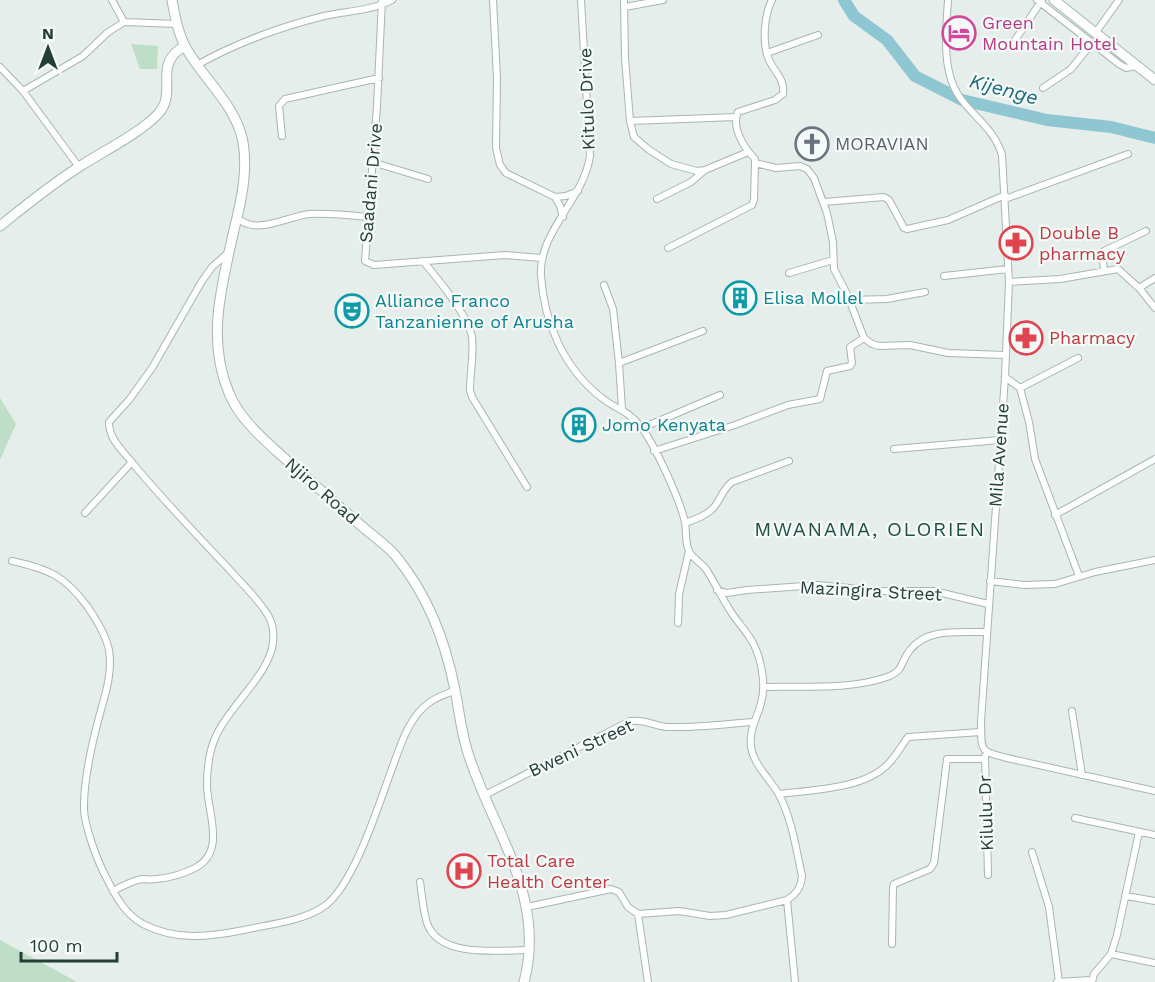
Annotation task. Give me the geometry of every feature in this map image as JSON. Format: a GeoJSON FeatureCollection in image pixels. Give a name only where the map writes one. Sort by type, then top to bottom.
{"type":"FeatureCollection","features":[{"type":"Feature","properties":{"kind":"street"},"geometry":{"type":"LineString","coordinates":[[112,0],[124,22]]}},
{"type":"Feature","properties":{"kind":"street","name":"Njiro Road"},"geometry":{"type":"LineString","coordinates":[[172,0],[185,46],[224,99],[236,121],[243,142],[245,175],[220,300],[216,342],[228,392],[235,406],[267,442],[393,553],[419,589],[432,612],[444,642],[468,752],[521,882],[527,907],[529,950],[529,962],[524,982]]}},
{"type":"Feature","properties":{"kind":"street"},"geometry":{"type":"LineString","coordinates":[[197,64],[229,48],[298,23],[392,0]]}},
{"type":"Feature","properties":{"kind":"street"},"geometry":{"type":"LineString","coordinates":[[493,0],[497,78],[496,148],[500,165],[506,173],[555,197],[566,196],[578,191]]}},
{"type":"Feature","properties":{"kind":"street","name":"Kitulo Drive"},"geometry":{"type":"LineString","coordinates":[[542,258],[549,240],[587,173],[590,156],[581,0]]}},
{"type":"Feature","properties":{"kind":"street"},"geometry":{"type":"LineString","coordinates":[[663,0],[624,4],[625,58],[630,121],[634,137],[671,164],[697,171],[705,170],[748,152]]}},
{"type":"Feature","properties":{"kind":"street"},"geometry":{"type":"LineString","coordinates":[[668,248],[752,205],[755,159],[740,139],[736,117],[738,112],[783,94],[783,82],[767,53],[765,33],[772,0]]}},
{"type":"Feature","properties":{"kind":"street","name":"Mila Avenue"},"geometry":{"type":"LineString","coordinates":[[948,0],[946,35],[950,74],[962,100],[974,112],[999,147],[1002,155],[1005,197],[1009,282],[1005,377],[981,732],[981,747],[985,756]]}},
{"type":"Feature","properties":{"kind":"street"},"geometry":{"type":"LineString","coordinates":[[1054,0],[1155,80]]}},
{"type":"Feature","properties":{"kind":"street"},"geometry":{"type":"LineString","coordinates":[[1096,32],[1119,0]]}},
{"type":"Feature","properties":{"kind":"street"},"geometry":{"type":"LineString","coordinates":[[1011,46],[1040,1],[1126,68],[1136,66]]}},
{"type":"Feature","properties":{"kind":"street","name":"Saadani Drive"},"geometry":{"type":"LineString","coordinates":[[382,3],[366,261],[374,264],[504,255],[542,258]]}},
{"type":"Feature","properties":{"kind":"street"},"geometry":{"type":"LineString","coordinates":[[23,91],[83,56],[99,40],[124,22],[177,24]]}},
{"type":"Feature","properties":{"kind":"street"},"geometry":{"type":"LineString","coordinates":[[767,53],[818,35]]}},
{"type":"Feature","properties":{"kind":"street"},"geometry":{"type":"LineString","coordinates":[[1044,88],[1071,69],[1092,43]]}},
{"type":"Feature","properties":{"kind":"street"},"geometry":{"type":"LineString","coordinates":[[0,226],[42,193],[122,141],[160,113],[167,90],[165,77],[169,60],[176,51],[185,46]]}},
{"type":"Feature","properties":{"kind":"street"},"geometry":{"type":"LineString","coordinates":[[0,67],[23,91],[79,167]]}},
{"type":"Feature","properties":{"kind":"street"},"geometry":{"type":"LineString","coordinates":[[282,136],[279,106],[285,99],[379,78]]}},
{"type":"Feature","properties":{"kind":"street"},"geometry":{"type":"LineString","coordinates":[[630,121],[736,117]]}},
{"type":"Feature","properties":{"kind":"street"},"geometry":{"type":"LineString","coordinates":[[825,202],[884,197],[889,200],[903,228],[907,229],[948,220],[1005,197],[1128,154]]}},
{"type":"Feature","properties":{"kind":"street"},"geometry":{"type":"LineString","coordinates":[[372,162],[428,179]]}},
{"type":"Feature","properties":{"kind":"street"},"geometry":{"type":"LineString","coordinates":[[755,163],[776,168],[800,166],[807,169],[814,178],[825,202],[833,242],[833,260],[838,278],[864,338],[879,346],[910,345],[948,353],[1005,355]]}},
{"type":"Feature","properties":{"kind":"street"},"geometry":{"type":"LineString","coordinates":[[657,199],[691,182],[705,170]]}},
{"type":"Feature","properties":{"kind":"street"},"geometry":{"type":"LineString","coordinates":[[555,197],[563,217]]}},
{"type":"Feature","properties":{"kind":"street"},"geometry":{"type":"LineString","coordinates":[[237,218],[246,224],[257,225],[272,224],[306,214],[367,217]]}},
{"type":"Feature","properties":{"kind":"street"},"geometry":{"type":"LineString","coordinates":[[1104,270],[1102,252],[1146,231]]}},
{"type":"Feature","properties":{"kind":"street"},"geometry":{"type":"LineString","coordinates":[[113,891],[144,879],[167,877],[203,864],[210,852],[214,830],[207,788],[208,765],[212,750],[217,735],[238,701],[259,675],[273,646],[273,632],[269,617],[132,462],[109,431],[109,422],[129,400],[152,368],[202,281],[212,267],[230,251]]}},
{"type":"Feature","properties":{"kind":"street"},"geometry":{"type":"LineString","coordinates":[[527,907],[611,889],[619,892],[628,907],[638,914],[679,911],[710,916],[726,915],[787,900],[799,890],[802,876],[789,821],[779,794],[754,759],[751,732],[761,704],[764,687],[754,644],[742,629],[707,571],[689,551],[686,543],[685,523],[676,494],[642,428],[622,409],[600,397],[561,350],[553,333],[546,302],[541,275],[542,258]]}},
{"type":"Feature","properties":{"kind":"street"},"geometry":{"type":"LineString","coordinates":[[789,273],[833,260]]}},
{"type":"Feature","properties":{"kind":"street"},"geometry":{"type":"LineString","coordinates":[[423,261],[441,283],[471,334],[470,390],[472,397],[527,487]]}},
{"type":"Feature","properties":{"kind":"street"},"geometry":{"type":"LineString","coordinates":[[944,276],[1008,269]]}},
{"type":"Feature","properties":{"kind":"street"},"geometry":{"type":"LineString","coordinates":[[1009,282],[1060,279],[1118,269],[1154,304]]}},
{"type":"Feature","properties":{"kind":"street"},"geometry":{"type":"LineString","coordinates":[[1139,288],[1155,278]]}},
{"type":"Feature","properties":{"kind":"street"},"geometry":{"type":"LineString","coordinates":[[604,285],[613,309],[622,409]]}},
{"type":"Feature","properties":{"kind":"street"},"geometry":{"type":"LineString","coordinates":[[849,300],[887,299],[925,292]]}},
{"type":"Feature","properties":{"kind":"street"},"geometry":{"type":"LineString","coordinates":[[619,363],[703,331]]}},
{"type":"Feature","properties":{"kind":"street"},"geometry":{"type":"LineString","coordinates":[[654,451],[788,405],[820,399],[826,371],[850,366],[852,363],[850,347],[864,338]]}},
{"type":"Feature","properties":{"kind":"street"},"geometry":{"type":"LineString","coordinates":[[1020,388],[1078,358]]}},
{"type":"Feature","properties":{"kind":"street"},"geometry":{"type":"LineString","coordinates":[[1005,377],[1020,388],[1035,459],[1079,576]]}},
{"type":"Feature","properties":{"kind":"street"},"geometry":{"type":"LineString","coordinates":[[642,428],[720,395]]}},
{"type":"Feature","properties":{"kind":"street"},"geometry":{"type":"LineString","coordinates":[[894,449],[1000,440]]}},
{"type":"Feature","properties":{"kind":"street"},"geometry":{"type":"LineString","coordinates":[[1055,515],[1155,459]]}},
{"type":"Feature","properties":{"kind":"street"},"geometry":{"type":"LineString","coordinates":[[685,523],[708,513],[725,488],[734,481],[789,461]]}},
{"type":"Feature","properties":{"kind":"street"},"geometry":{"type":"LineString","coordinates":[[86,513],[132,462]]}},
{"type":"Feature","properties":{"kind":"street"},"geometry":{"type":"LineString","coordinates":[[678,623],[679,594],[689,551]]}},
{"type":"Feature","properties":{"kind":"street"},"geometry":{"type":"LineString","coordinates":[[990,581],[1045,585],[1155,560]]}},
{"type":"Feature","properties":{"kind":"street"},"geometry":{"type":"LineString","coordinates":[[12,561],[56,574],[73,588],[101,629],[108,648],[110,664],[88,767],[83,809],[101,869],[123,909],[142,923],[168,934],[195,938],[229,933],[301,917],[324,906],[339,893],[354,866],[412,720],[430,701],[454,690]]}},
{"type":"Feature","properties":{"kind":"street","name":"Mazingira Street"},"geometry":{"type":"LineString","coordinates":[[717,590],[727,593],[818,585],[879,591],[934,591],[988,604]]}},
{"type":"Feature","properties":{"kind":"street"},"geometry":{"type":"LineString","coordinates":[[764,687],[862,683],[889,676],[902,669],[909,651],[923,638],[935,633],[987,632]]}},
{"type":"Feature","properties":{"kind":"street"},"geometry":{"type":"LineString","coordinates":[[1072,711],[1082,775]]}},
{"type":"Feature","properties":{"kind":"street","name":"Bweni Street"},"geometry":{"type":"LineString","coordinates":[[485,795],[630,721],[640,719],[662,727],[753,722]]}},
{"type":"Feature","properties":{"kind":"street"},"geometry":{"type":"LineString","coordinates":[[779,794],[843,785],[867,779],[888,765],[908,737],[981,732]]}},
{"type":"Feature","properties":{"kind":"street"},"geometry":{"type":"LineString","coordinates":[[892,944],[892,887],[894,884],[930,869],[933,862],[947,759],[985,756],[1155,790]]}},
{"type":"Feature","properties":{"kind":"street","name":"Kilulu Dr"},"geometry":{"type":"LineString","coordinates":[[985,756],[988,875]]}},
{"type":"Feature","properties":{"kind":"street"},"geometry":{"type":"LineString","coordinates":[[1075,818],[1155,835]]}},
{"type":"Feature","properties":{"kind":"street"},"geometry":{"type":"LineString","coordinates":[[1032,852],[1049,907],[1058,982],[1091,981],[1111,954],[1139,832]]}},
{"type":"Feature","properties":{"kind":"street"},"geometry":{"type":"LineString","coordinates":[[420,882],[427,924],[435,934],[450,945],[469,950],[529,950]]}},
{"type":"Feature","properties":{"kind":"street"},"geometry":{"type":"LineString","coordinates":[[1126,896],[1155,901]]}},
{"type":"Feature","properties":{"kind":"street"},"geometry":{"type":"LineString","coordinates":[[787,900],[795,982]]}},
{"type":"Feature","properties":{"kind":"street"},"geometry":{"type":"LineString","coordinates":[[638,914],[648,982]]}},
{"type":"Feature","properties":{"kind":"street"},"geometry":{"type":"LineString","coordinates":[[1111,954],[1155,963]]}},
{"type":"Feature","properties":{"kind":"green space"},"geometry":{"type":"Polygon","coordinates":[[[131,44],[158,46],[157,69],[140,69],[131,44]]]}},
{"type":"Feature","properties":{"kind":"green space"},"geometry":{"type":"Polygon","coordinates":[[[0,398],[16,424],[0,460],[0,398]]]}},
{"type":"Feature","properties":{"kind":"green space"},"geometry":{"type":"Polygon","coordinates":[[[0,940],[77,982],[0,982],[0,940]]]}},
{"type":"Feature","properties":{"kind":"waterway","name":"Kijenge"},"geometry":{"type":"LineString","coordinates":[[844,0],[854,16],[887,40],[915,76],[962,100],[1047,120],[1111,127],[1155,138]]}},
{"type":"Feature","properties":{"kind":"place","name":"Green Mountain Hotel"},"geometry":{"type":"Point","coordinates":[959,33]}},
{"type":"Feature","properties":{"kind":"place","name":"MORAVIAN"},"geometry":{"type":"Point","coordinates":[812,144]}},
{"type":"Feature","properties":{"kind":"place","name":"Double B pharmacy"},"geometry":{"type":"Point","coordinates":[1016,243]}},
{"type":"Feature","properties":{"kind":"place","name":"Elisa Mollel"},"geometry":{"type":"Point","coordinates":[740,298]}},
{"type":"Feature","properties":{"kind":"place","name":"Alliance Franco Tanzanienne of Arusha"},"geometry":{"type":"Point","coordinates":[352,311]}},
{"type":"Feature","properties":{"kind":"place","name":"Pharmacy"},"geometry":{"type":"Point","coordinates":[1026,338]}},
{"type":"Feature","properties":{"kind":"place","name":"Jomo Kenyata"},"geometry":{"type":"Point","coordinates":[579,425]}},
{"type":"Feature","properties":{"kind":"place","name":"Total Care Health Center"},"geometry":{"type":"Point","coordinates":[464,871]}},
{"type":"Feature","properties":{"kind":"district","name":"MWANAMA, OLORIEN"},"geometry":{"type":"Point","coordinates":[870,529]}}]}
